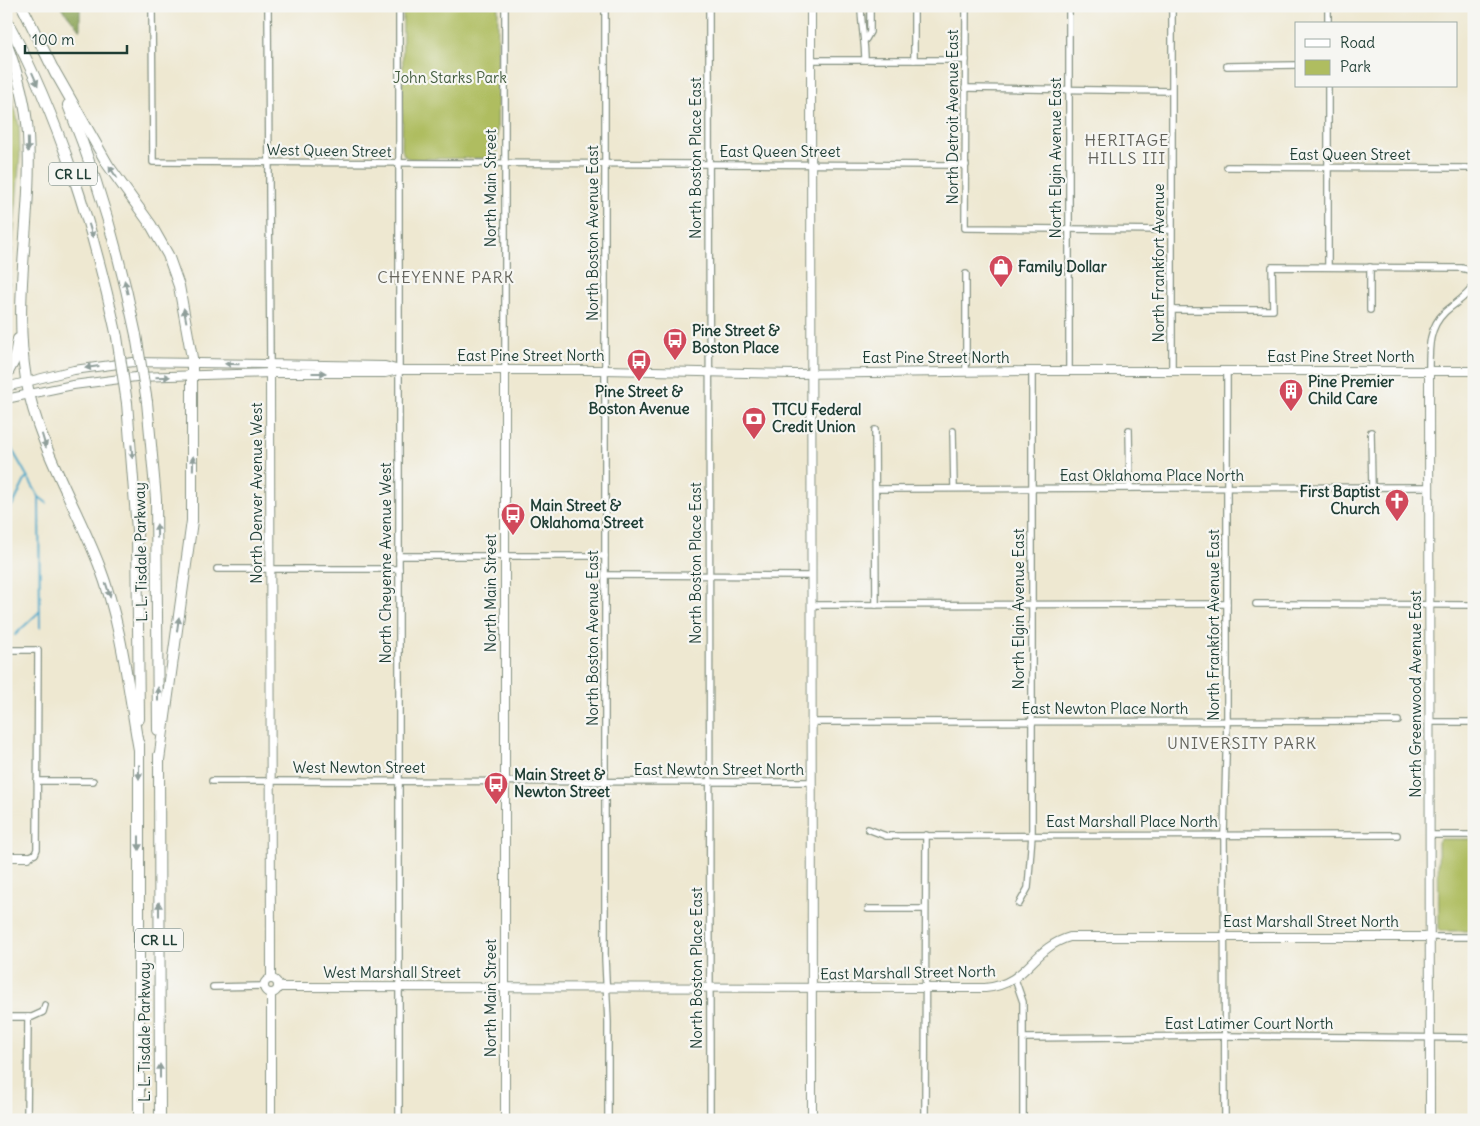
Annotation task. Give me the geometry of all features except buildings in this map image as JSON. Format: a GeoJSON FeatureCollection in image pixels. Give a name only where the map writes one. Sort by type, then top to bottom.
{"type":"FeatureCollection","features":[{"type":"Feature","properties":{"kind":"highway","name":"L. L. Tisdale Parkway"},"geometry":{"type":"LineString","coordinates":[[22,6],[54,70],[79,132],[104,204],[122,269],[136,335],[147,402],[156,499],[160,1120]]}},
{"type":"Feature","properties":{"kind":"highway","name":"L. L. Tisdale Parkway"},"geometry":{"type":"LineString","coordinates":[[6,19],[35,78],[76,184],[103,276],[117,337],[127,403],[133,460],[137,530],[140,1120]]}},
{"type":"Feature","properties":{"kind":"highway"},"geometry":{"type":"LineString","coordinates":[[6,42],[22,92],[28,132],[28,168],[20,281],[21,326],[27,382],[47,452],[88,539],[108,590],[120,636],[139,750]]}},
{"type":"Feature","properties":{"kind":"highway"},"geometry":{"type":"LineString","coordinates":[[54,70],[108,164],[151,226],[168,255],[181,294],[193,363],[192,521],[159,760]]}},
{"type":"Feature","properties":{"kind":"highway"},"geometry":{"type":"LineString","coordinates":[[6,376],[14,361],[21,326]]}},
{"type":"Feature","properties":{"kind":"street","name":"West Queen Street"},"geometry":{"type":"LineString","coordinates":[[152,6],[152,162],[504,164]]}},
{"type":"Feature","properties":{"kind":"street","name":"North Denver Avenue West"},"geometry":{"type":"LineString","coordinates":[[268,6],[272,782],[271,979]]}},
{"type":"Feature","properties":{"kind":"street","name":"North Cheyenne Avenue West"},"geometry":{"type":"LineString","coordinates":[[399,6],[399,1120]]}},
{"type":"Feature","properties":{"kind":"street","name":"North Main Street"},"geometry":{"type":"LineString","coordinates":[[504,6],[505,1120]]}},
{"type":"Feature","properties":{"kind":"street","name":"North Boston Avenue East"},"geometry":{"type":"LineString","coordinates":[[605,6],[605,782],[608,1120]]}},
{"type":"Feature","properties":{"kind":"street","name":"North Boston Place East"},"geometry":{"type":"LineString","coordinates":[[708,6],[710,1120]]}},
{"type":"Feature","properties":{"kind":"street"},"geometry":{"type":"LineString","coordinates":[[811,6],[812,1120]]}},
{"type":"Feature","properties":{"kind":"street"},"geometry":{"type":"LineString","coordinates":[[861,6],[862,32],[866,39]]}},
{"type":"Feature","properties":{"kind":"street"},"geometry":{"type":"LineString","coordinates":[[865,60],[866,39],[870,32],[870,6]]}},
{"type":"Feature","properties":{"kind":"street"},"geometry":{"type":"LineString","coordinates":[[914,6],[914,60]]}},
{"type":"Feature","properties":{"kind":"street","name":"North Detroit Avenue East"},"geometry":{"type":"LineString","coordinates":[[966,6],[965,228],[1068,229]]}},
{"type":"Feature","properties":{"kind":"street","name":"North Elgin Avenue East"},"geometry":{"type":"LineString","coordinates":[[1069,6],[1069,371]]}},
{"type":"Feature","properties":{"kind":"street","name":"North Frankfort Avenue"},"geometry":{"type":"LineString","coordinates":[[1172,6],[1172,371]]}},
{"type":"Feature","properties":{"kind":"street"},"geometry":{"type":"LineString","coordinates":[[1328,6],[1328,22]]}},
{"type":"Feature","properties":{"kind":"street"},"geometry":{"type":"LineString","coordinates":[[811,60],[966,60]]}},
{"type":"Feature","properties":{"kind":"street"},"geometry":{"type":"LineString","coordinates":[[1227,66],[1295,65]]}},
{"type":"Feature","properties":{"kind":"street"},"geometry":{"type":"LineString","coordinates":[[965,88],[1171,91]]}},
{"type":"Feature","properties":{"kind":"street"},"geometry":{"type":"LineString","coordinates":[[1328,88],[1328,267]]}},
{"type":"Feature","properties":{"kind":"street","name":"East Queen Street"},"geometry":{"type":"LineString","coordinates":[[504,164],[966,165]]}},
{"type":"Feature","properties":{"kind":"street","name":"East Queen Street"},"geometry":{"type":"LineString","coordinates":[[1226,167],[1474,168]]}},
{"type":"Feature","properties":{"kind":"street"},"geometry":{"type":"LineString","coordinates":[[1068,229],[1171,230]]}},
{"type":"Feature","properties":{"kind":"street"},"geometry":{"type":"LineString","coordinates":[[1172,310],[1273,310],[1272,267],[1462,268],[1474,271]]}},
{"type":"Feature","properties":{"kind":"street"},"geometry":{"type":"LineString","coordinates":[[1370,267],[1370,310]]}},
{"type":"Feature","properties":{"kind":"street"},"geometry":{"type":"LineString","coordinates":[[966,274],[966,371]]}},
{"type":"Feature","properties":{"kind":"street","name":"North Greenwood Avenue East"},"geometry":{"type":"LineString","coordinates":[[1430,1120],[1429,344],[1435,325],[1445,312],[1473,288]]}},
{"type":"Feature","properties":{"kind":"street"},"geometry":{"type":"LineString","coordinates":[[1468,294],[1474,298]]}},
{"type":"Feature","properties":{"kind":"street","name":"East Pine Street North"},"geometry":{"type":"LineString","coordinates":[[6,387],[74,370],[133,362],[385,366],[398,370]]}},
{"type":"Feature","properties":{"kind":"street","name":"East Pine Street North"},"geometry":{"type":"LineString","coordinates":[[6,399],[112,380],[270,373],[384,373],[398,370],[605,370],[708,373],[1474,371]]}},
{"type":"Feature","properties":{"kind":"street","name":"North Elgin Avenue East"},"geometry":{"type":"LineString","coordinates":[[1019,904],[1028,888],[1032,834],[1032,371]]}},
{"type":"Feature","properties":{"kind":"street","name":"North Frankfort Avenue East"},"geometry":{"type":"LineString","coordinates":[[1226,1120],[1224,834],[1227,720],[1227,371]]}},
{"type":"Feature","properties":{"kind":"street"},"geometry":{"type":"LineString","coordinates":[[875,430],[876,605]]}},
{"type":"Feature","properties":{"kind":"street"},"geometry":{"type":"LineString","coordinates":[[1129,430],[1130,488]]}},
{"type":"Feature","properties":{"kind":"street"},"geometry":{"type":"LineString","coordinates":[[953,432],[954,488]]}},
{"type":"Feature","properties":{"kind":"street"},"geometry":{"type":"LineString","coordinates":[[1371,432],[1372,488]]}},
{"type":"Feature","properties":{"kind":"street","name":"East Oklahoma Place North"},"geometry":{"type":"LineString","coordinates":[[876,489],[1429,487]]}},
{"type":"Feature","properties":{"kind":"street"},"geometry":{"type":"LineString","coordinates":[[399,556],[605,556]]}},
{"type":"Feature","properties":{"kind":"street"},"geometry":{"type":"LineString","coordinates":[[217,569],[399,569]]}},
{"type":"Feature","properties":{"kind":"street"},"geometry":{"type":"LineString","coordinates":[[605,575],[812,576]]}},
{"type":"Feature","properties":{"kind":"street"},"geometry":{"type":"LineString","coordinates":[[812,605],[1227,604]]}},
{"type":"Feature","properties":{"kind":"street"},"geometry":{"type":"LineString","coordinates":[[1256,604],[1474,606]]}},
{"type":"Feature","properties":{"kind":"street"},"geometry":{"type":"LineString","coordinates":[[6,650],[38,650],[37,850],[34,855],[28,857],[6,857]]}},
{"type":"Feature","properties":{"kind":"street","name":"East Newton Place North"},"geometry":{"type":"LineString","coordinates":[[812,722],[1398,721]]}},
{"type":"Feature","properties":{"kind":"street"},"geometry":{"type":"LineString","coordinates":[[1430,722],[1474,722]]}},
{"type":"Feature","properties":{"kind":"street"},"geometry":{"type":"LineString","coordinates":[[37,781],[93,781]]}},
{"type":"Feature","properties":{"kind":"street","name":"West Newton Street"},"geometry":{"type":"LineString","coordinates":[[212,781],[505,782]]}},
{"type":"Feature","properties":{"kind":"street","name":"East Newton Street North"},"geometry":{"type":"LineString","coordinates":[[505,782],[812,782]]}},
{"type":"Feature","properties":{"kind":"street","name":"East Marshall Place North"},"geometry":{"type":"LineString","coordinates":[[868,829],[886,836],[1032,834],[1397,835]]}},
{"type":"Feature","properties":{"kind":"street"},"geometry":{"type":"LineString","coordinates":[[925,1120],[926,835]]}},
{"type":"Feature","properties":{"kind":"street"},"geometry":{"type":"LineString","coordinates":[[1430,835],[1474,835]]}},
{"type":"Feature","properties":{"kind":"street"},"geometry":{"type":"LineString","coordinates":[[868,909],[925,909]]}},
{"type":"Feature","properties":{"kind":"street","name":"East Marshall Street North"},"geometry":{"type":"LineString","coordinates":[[505,987],[992,988],[1015,979],[1044,949],[1070,937],[1474,937]]}},
{"type":"Feature","properties":{"kind":"street"},"geometry":{"type":"LineString","coordinates":[[271,979],[276,980],[278,987],[276,992],[271,993],[266,991],[264,986],[266,981],[271,979]]}},
{"type":"Feature","properties":{"kind":"street"},"geometry":{"type":"LineString","coordinates":[[1015,979],[1023,1002],[1023,1120]]}},
{"type":"Feature","properties":{"kind":"street"},"geometry":{"type":"LineString","coordinates":[[213,987],[264,986]]}},
{"type":"Feature","properties":{"kind":"street","name":"West Marshall Street"},"geometry":{"type":"LineString","coordinates":[[278,987],[505,987]]}},
{"type":"Feature","properties":{"kind":"street"},"geometry":{"type":"LineString","coordinates":[[271,993],[272,1120]]}},
{"type":"Feature","properties":{"kind":"street"},"geometry":{"type":"LineString","coordinates":[[6,1017],[40,1015],[45,1005]]}},
{"type":"Feature","properties":{"kind":"street"},"geometry":{"type":"LineString","coordinates":[[27,1120],[28,1017]]}},
{"type":"Feature","properties":{"kind":"street","name":"East Latimer Court North"},"geometry":{"type":"LineString","coordinates":[[1023,1038],[1225,1036],[1474,1038]]}},
{"type":"Feature","properties":{"kind":"green space"},"geometry":{"type":"Polygon","coordinates":[[[60,6],[80,6],[80,30],[60,6]]]}},
{"type":"Feature","properties":{"kind":"green space","name":"John Starks Park"},"geometry":{"type":"Polygon","coordinates":[[[403,6],[498,6],[497,158],[410,159],[404,156],[402,149],[403,6]]]}},
{"type":"Feature","properties":{"kind":"green space"},"geometry":{"type":"Polygon","coordinates":[[[6,73],[19,125],[20,156],[6,323],[6,73]]]}},
{"type":"Feature","properties":{"kind":"green space"},"geometry":{"type":"Polygon","coordinates":[[[1440,839],[1474,839],[1474,931],[1439,931],[1438,842],[1440,839]]]}},
{"type":"Feature","properties":{"kind":"waterway"},"geometry":{"type":"LineString","coordinates":[[6,439],[39,497],[40,627]]}},
{"type":"Feature","properties":{"kind":"waterway"},"geometry":{"type":"LineString","coordinates":[[6,513],[14,503],[26,478]]}},
{"type":"Feature","properties":{"kind":"waterway"},"geometry":{"type":"LineString","coordinates":[[39,497],[47,503]]}},
{"type":"Feature","properties":{"kind":"waterway"},"geometry":{"type":"LineString","coordinates":[[15,635],[40,611]]}},
{"type":"Feature","properties":{"kind":"place","name":"Family Dollar"},"geometry":{"type":"Point","coordinates":[1001,288]}},
{"type":"Feature","properties":{"kind":"place","name":"Pine Street & Boston Place"},"geometry":{"type":"Point","coordinates":[675,361]}},
{"type":"Feature","properties":{"kind":"place","name":"Pine Street & Boston Avenue"},"geometry":{"type":"Point","coordinates":[639,382]}},
{"type":"Feature","properties":{"kind":"place","name":"Pine Premier Child Care"},"geometry":{"type":"Point","coordinates":[1291,412]}},
{"type":"Feature","properties":{"kind":"place","name":"TTCU Federal Credit Union"},"geometry":{"type":"Point","coordinates":[754,440]}},
{"type":"Feature","properties":{"kind":"place","name":"First Baptist Church"},"geometry":{"type":"Point","coordinates":[1397,522]}},
{"type":"Feature","properties":{"kind":"place","name":"Main Street & Oklahoma Street"},"geometry":{"type":"Point","coordinates":[513,536]}},
{"type":"Feature","properties":{"kind":"place","name":"Main Street & Newton Street"},"geometry":{"type":"Point","coordinates":[496,805]}},
{"type":"Feature","properties":{"kind":"district","name":"HERITAGE HILLS III"},"geometry":{"type":"Point","coordinates":[1127,149]}},
{"type":"Feature","properties":{"kind":"district","name":"CHEYENNE PARK"},"geometry":{"type":"Point","coordinates":[446,277]}},
{"type":"Feature","properties":{"kind":"district","name":"UNIVERSITY PARK"},"geometry":{"type":"Point","coordinates":[1242,743]}}]}
